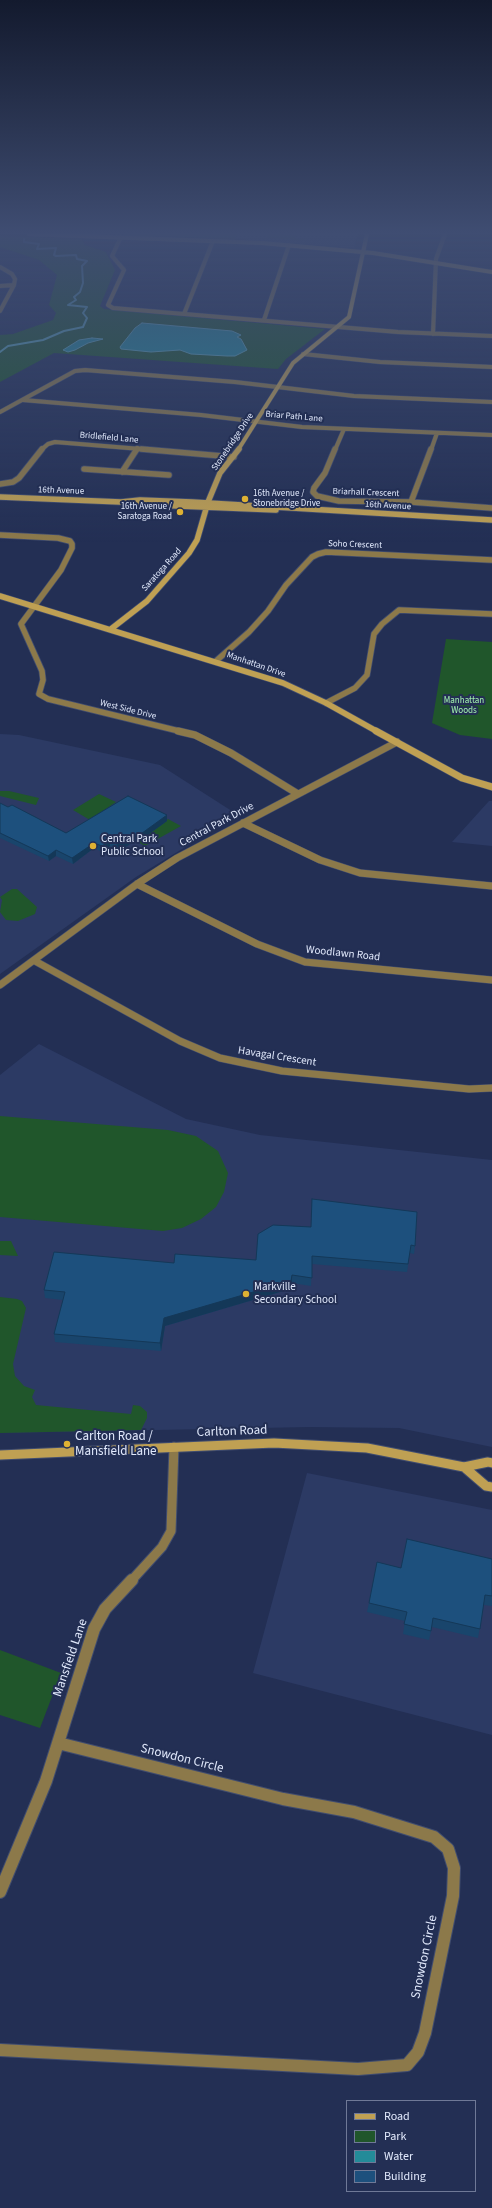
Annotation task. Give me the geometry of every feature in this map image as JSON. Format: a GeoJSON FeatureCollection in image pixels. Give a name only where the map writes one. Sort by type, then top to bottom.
{"type":"FeatureCollection","features":[{"type":"Feature","properties":{"kind":"street","name":"Stonebridge Drive"},"geometry":{"type":"LineString","coordinates":[[206,509],[220,473],[234,457],[292,365],[303,354],[325,337]]}},
{"type":"Feature","properties":{"kind":"street"},"geometry":{"type":"LineString","coordinates":[[303,354],[387,363],[492,367]]}},
{"type":"Feature","properties":{"kind":"street"},"geometry":{"type":"LineString","coordinates":[[0,412],[75,371],[82,370],[278,387],[354,396],[492,402]]}},
{"type":"Feature","properties":{"kind":"street","name":"Briar Path Lane"},"geometry":{"type":"LineString","coordinates":[[22,400],[344,429],[492,435]]}},
{"type":"Feature","properties":{"kind":"street","name":"Briarhall Crescent"},"geometry":{"type":"LineString","coordinates":[[344,429],[325,473],[314,488],[314,494],[338,501],[412,502],[492,508]]}},
{"type":"Feature","properties":{"kind":"street"},"geometry":{"type":"LineString","coordinates":[[412,502],[418,480],[423,473],[437,433]]}},
{"type":"Feature","properties":{"kind":"street","name":"Bridlefield Lane"},"geometry":{"type":"LineString","coordinates":[[0,484],[13,482],[19,478],[48,444],[66,442],[234,457]]}},
{"type":"Feature","properties":{"kind":"street"},"geometry":{"type":"LineString","coordinates":[[122,472],[138,448]]}},
{"type":"Feature","properties":{"kind":"street"},"geometry":{"type":"LineString","coordinates":[[84,469],[169,475]]}},
{"type":"Feature","properties":{"kind":"street","name":"16th Avenue"},"geometry":{"type":"LineString","coordinates":[[0,497],[121,502],[140,500],[208,502],[492,520]]}},
{"type":"Feature","properties":{"kind":"street","name":"16th Avenue"},"geometry":{"type":"LineString","coordinates":[[121,502],[136,505],[206,509],[265,511],[284,508]]}},
{"type":"Feature","properties":{"kind":"street","name":"Saratoga Road"},"geometry":{"type":"LineString","coordinates":[[111,629],[147,601],[189,553],[196,540],[206,509]]}},
{"type":"Feature","properties":{"kind":"street"},"geometry":{"type":"LineString","coordinates":[[0,535],[58,538],[70,541],[72,544],[72,548],[61,570],[34,604]]}},
{"type":"Feature","properties":{"kind":"street","name":"Soho Crescent"},"geometry":{"type":"LineString","coordinates":[[216,661],[249,632],[268,611],[286,585],[312,557],[318,554],[326,552],[492,560]]}},
{"type":"Feature","properties":{"kind":"street","name":"Manhattan Drive"},"geometry":{"type":"LineString","coordinates":[[0,596],[34,604],[283,683],[326,703],[462,778],[492,787]]}},
{"type":"Feature","properties":{"kind":"street","name":"West Side Drive"},"geometry":{"type":"LineString","coordinates":[[34,604],[20,624],[42,672],[43,680],[39,694],[48,699],[195,735],[231,753],[298,794]]}},
{"type":"Feature","properties":{"kind":"street"},"geometry":{"type":"LineString","coordinates":[[326,703],[355,688],[367,675],[374,634],[382,624],[399,610],[492,614]]}},
{"type":"Feature","properties":{"kind":"street","name":"Central Park Drive"},"geometry":{"type":"LineString","coordinates":[[0,986],[137,884],[177,858],[397,742]]}},
{"type":"Feature","properties":{"kind":"street"},"geometry":{"type":"LineString","coordinates":[[243,823],[320,860],[360,873],[492,886]]}},
{"type":"Feature","properties":{"kind":"street","name":"Woodlawn Road"},"geometry":{"type":"LineString","coordinates":[[137,884],[257,944],[305,962],[492,980]]}},
{"type":"Feature","properties":{"kind":"street","name":"Havagal Crescent"},"geometry":{"type":"LineString","coordinates":[[35,961],[180,1041],[220,1058],[282,1071],[469,1090],[492,1088]]}},
{"type":"Feature","properties":{"kind":"street","name":"Carlton Road"},"geometry":{"type":"LineString","coordinates":[[0,1455],[274,1443],[367,1448],[464,1468],[488,1462],[492,1463]]}},
{"type":"Feature","properties":{"kind":"street","name":"Mansfield Lane"},"geometry":{"type":"LineString","coordinates":[[0,1892],[32,1817],[58,1743],[94,1629],[105,1610],[162,1547],[171,1531],[174,1447]]}},
{"type":"Feature","properties":{"kind":"street","name":"Carlton Road"},"geometry":{"type":"LineString","coordinates":[[464,1468],[486,1486],[492,1487]]}},
{"type":"Feature","properties":{"kind":"street","name":"Snowdon Circle"},"geometry":{"type":"LineString","coordinates":[[0,2050],[358,2069],[407,2065],[418,2052],[425,2033],[453,1896],[454,1868],[450,1855],[448,1849],[434,1836],[354,1812],[283,1799],[58,1743]]}},
{"type":"Feature","properties":{"kind":"shaded area","name":"Central Park Public School"},"geometry":{"type":"Polygon","coordinates":[[[0,734],[19,735],[160,765],[238,815],[136,877],[0,974],[0,734]]]}},
{"type":"Feature","properties":{"kind":"shaded area"},"geometry":{"type":"Polygon","coordinates":[[[489,801],[492,801],[492,846],[452,842],[489,801]]]}},
{"type":"Feature","properties":{"kind":"shaded area","name":"Markville Secondary School"},"geometry":{"type":"Polygon","coordinates":[[[39,1044],[186,1119],[260,1135],[492,1160],[492,1447],[399,1428],[310,1427],[0,1433],[0,1075],[39,1044]]]}},
{"type":"Feature","properties":{"kind":"shaded area"},"geometry":{"type":"Polygon","coordinates":[[[307,1473],[492,1510],[492,1735],[253,1673],[307,1473]]]}},
{"type":"Feature","properties":{"kind":"green space"},"geometry":{"type":"Polygon","coordinates":[[[0,337],[315,337],[286,359],[278,369],[54,353],[0,382],[0,337]]]}},
{"type":"Feature","properties":{"kind":"green space","name":"Manhattan Woods"},"geometry":{"type":"Polygon","coordinates":[[[446,639],[492,642],[492,739],[460,735],[432,723],[446,639]]]}},
{"type":"Feature","properties":{"kind":"green space"},"geometry":{"type":"Polygon","coordinates":[[[0,791],[9,791],[39,798],[36,805],[0,796],[0,791]]]}},
{"type":"Feature","properties":{"kind":"green space"},"geometry":{"type":"Polygon","coordinates":[[[99,794],[116,802],[90,820],[73,810],[99,794]]]}},
{"type":"Feature","properties":{"kind":"green space"},"geometry":{"type":"Polygon","coordinates":[[[168,819],[181,826],[145,846],[138,842],[168,819]]]}},
{"type":"Feature","properties":{"kind":"green space"},"geometry":{"type":"Polygon","coordinates":[[[12,889],[17,889],[37,907],[35,914],[18,921],[6,920],[0,912],[2,900],[0,897],[12,889]]]}},
{"type":"Feature","properties":{"kind":"green space"},"geometry":{"type":"Polygon","coordinates":[[[0,1116],[168,1130],[196,1136],[218,1151],[228,1173],[224,1192],[216,1207],[201,1219],[182,1228],[163,1231],[0,1217],[0,1116]]]}},
{"type":"Feature","properties":{"kind":"green space"},"geometry":{"type":"Polygon","coordinates":[[[0,1241],[11,1241],[18,1256],[0,1255],[0,1241]]]}},
{"type":"Feature","properties":{"kind":"green space"},"geometry":{"type":"Polygon","coordinates":[[[0,1297],[22,1301],[26,1308],[13,1364],[15,1376],[24,1386],[35,1390],[32,1397],[36,1405],[131,1414],[133,1405],[140,1406],[147,1412],[147,1418],[141,1430],[0,1433],[0,1297]]]}},
{"type":"Feature","properties":{"kind":"green space"},"geometry":{"type":"Polygon","coordinates":[[[0,1650],[61,1673],[40,1728],[0,1715],[0,1650]]]}},
{"type":"Feature","properties":{"kind":"water"},"geometry":{"type":"Polygon","coordinates":[[[128,337],[237,337],[241,339],[247,350],[235,356],[227,356],[191,354],[180,350],[151,352],[121,349],[120,347],[128,337]]]}},
{"type":"Feature","properties":{"kind":"water"},"geometry":{"type":"Polygon","coordinates":[[[92,338],[103,339],[88,343],[68,352],[63,350],[79,340],[92,338]]]}},
{"type":"Feature","properties":{"kind":"building","name":"Central Park Public School"},"geometry":{"type":"Polygon","coordinates":[[[128,796],[167,815],[138,836],[134,836],[117,844],[110,840],[102,846],[94,843],[72,858],[56,850],[48,856],[0,833],[0,803],[8,807],[12,805],[66,833],[128,796]]]}},
{"type":"Feature","properties":{"kind":"building","name":"Markville Secondary School"},"geometry":{"type":"Polygon","coordinates":[[[312,1199],[417,1212],[415,1246],[411,1245],[408,1264],[312,1256],[312,1278],[292,1275],[291,1281],[164,1318],[160,1343],[54,1334],[65,1292],[44,1290],[54,1252],[174,1263],[175,1254],[256,1260],[258,1234],[273,1225],[311,1227],[312,1199]]]}},
{"type":"Feature","properties":{"kind":"building"},"geometry":{"type":"Polygon","coordinates":[[[407,1539],[492,1559],[492,1596],[485,1595],[480,1629],[433,1618],[431,1631],[404,1624],[407,1612],[369,1603],[377,1562],[401,1568],[407,1539]]]}},
{"type":"Feature","properties":{"kind":"waterway"},"geometry":{"type":"LineString","coordinates":[[0,352],[8,346],[43,340],[50,337]]}},
{"type":"Feature","properties":{"kind":"place","name":"16th Avenue / Stonebridge Drive"},"geometry":{"type":"Point","coordinates":[245,499]}},
{"type":"Feature","properties":{"kind":"place","name":"16th Avenue / Saratoga Road"},"geometry":{"type":"Point","coordinates":[180,512]}},
{"type":"Feature","properties":{"kind":"place","name":"Central Park Public School"},"geometry":{"type":"Point","coordinates":[93,846]}},
{"type":"Feature","properties":{"kind":"place","name":"Markville Secondary School"},"geometry":{"type":"Point","coordinates":[246,1294]}},
{"type":"Feature","properties":{"kind":"place","name":"Carlton Road / Mansfield Lane"},"geometry":{"type":"Point","coordinates":[67,1444]}}]}
